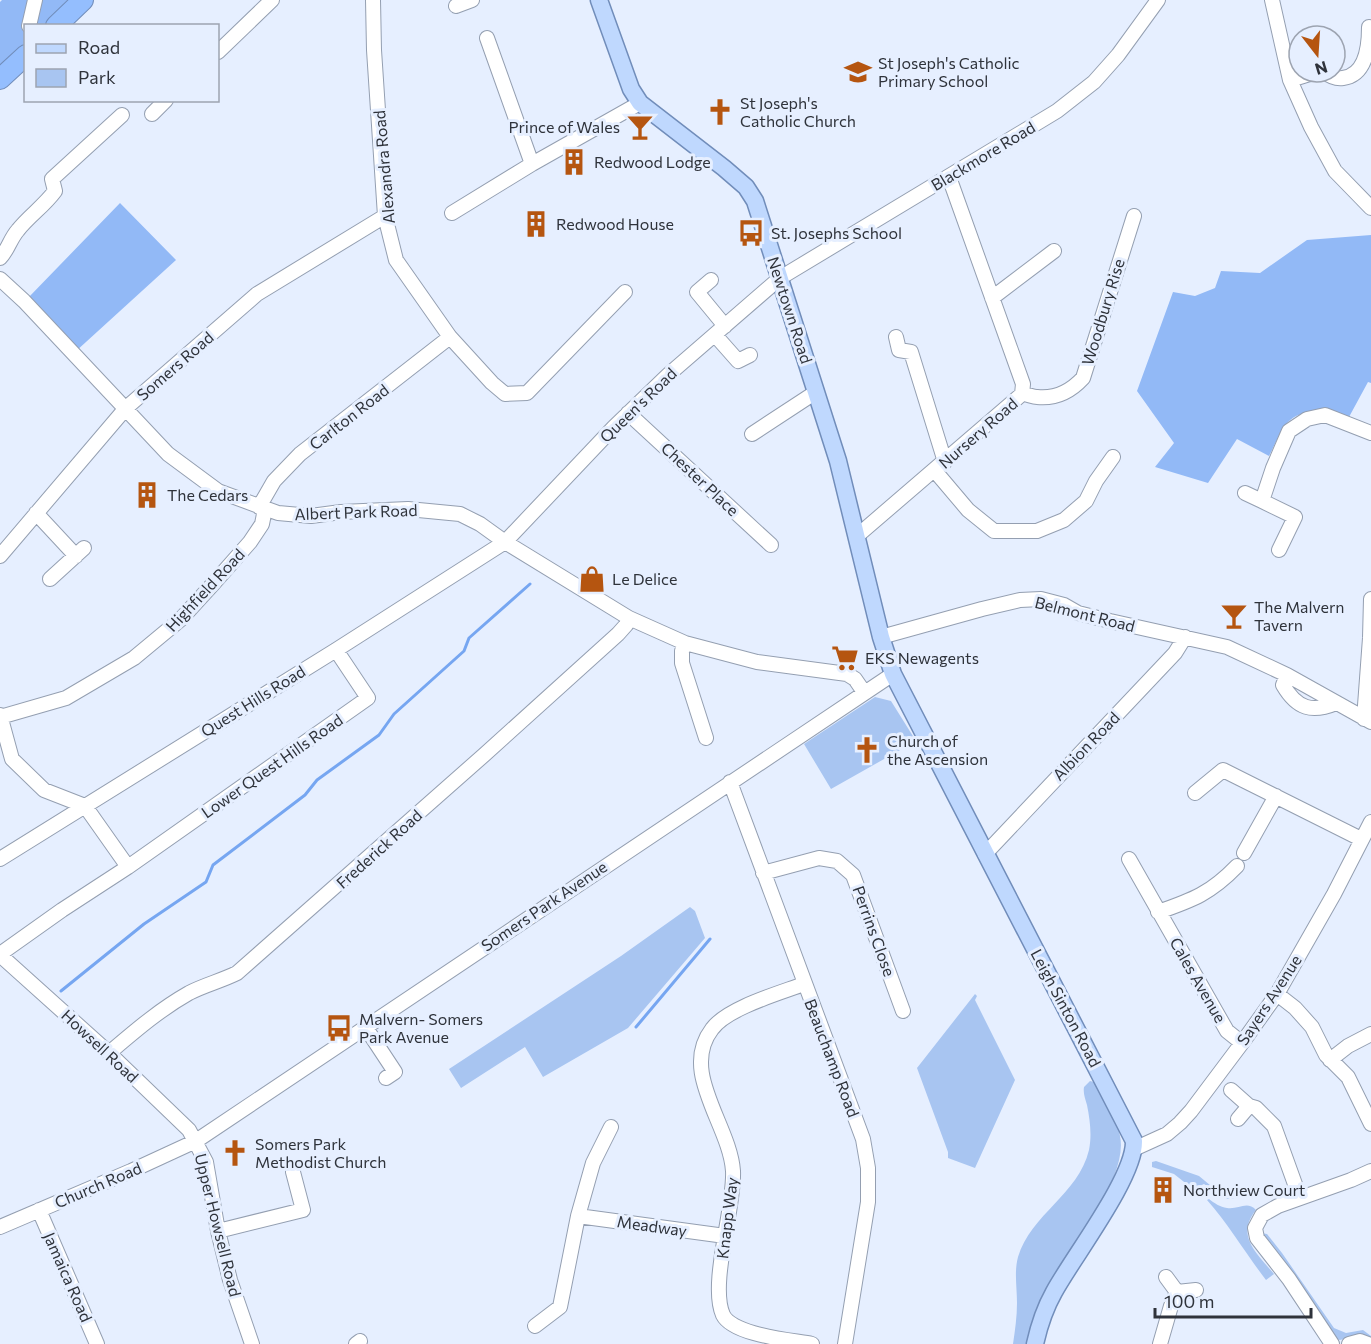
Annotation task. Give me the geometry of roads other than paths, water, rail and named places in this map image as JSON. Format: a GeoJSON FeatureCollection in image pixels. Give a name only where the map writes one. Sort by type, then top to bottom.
{"type":"FeatureCollection","features":[{"type":"Feature","properties":{"kind":"highway"},"geometry":{"type":"LineString","coordinates":[[58,24],[83,0]]}},
{"type":"Feature","properties":{"kind":"highway"},"geometry":{"type":"LineString","coordinates":[[0,79],[24,52]]}},
{"type":"Feature","properties":{"kind":"main road","name":"Newtown Road"},"geometry":{"type":"LineString","coordinates":[[599,0],[631,89],[640,103],[746,187],[755,201],[838,461],[881,637],[893,674]]}},
{"type":"Feature","properties":{"kind":"main road","name":"Leigh Sinton Road"},"geometry":{"type":"LineString","coordinates":[[893,674],[1131,1132],[1134,1149]]}},
{"type":"Feature","properties":{"kind":"main road"},"geometry":{"type":"LineString","coordinates":[[1035,1344],[1043,1313],[1053,1293],[1111,1201],[1134,1149]]}},
{"type":"Feature","properties":{"kind":"street"},"geometry":{"type":"LineString","coordinates":[[29,24],[35,0]]}},
{"type":"Feature","properties":{"kind":"street"},"geometry":{"type":"LineString","coordinates":[[219,51],[272,0]]}},
{"type":"Feature","properties":{"kind":"street","name":"Alexandra Road"},"geometry":{"type":"LineString","coordinates":[[374,0],[374,50],[385,216],[396,260],[450,338],[492,383],[505,393],[527,393],[618,294]]}},
{"type":"Feature","properties":{"kind":"street"},"geometry":{"type":"LineString","coordinates":[[456,7],[472,0]]}},
{"type":"Feature","properties":{"kind":"street"},"geometry":{"type":"LineString","coordinates":[[1272,0],[1287,67]]}},
{"type":"Feature","properties":{"kind":"street","name":"Blackmore Road"},"geometry":{"type":"LineString","coordinates":[[780,278],[1057,111],[1094,82],[1118,55],[1153,1]]}},
{"type":"Feature","properties":{"kind":"street"},"geometry":{"type":"LineString","coordinates":[[1347,77],[1351,77],[1361,66],[1369,43],[1369,27]]}},
{"type":"Feature","properties":{"kind":"street"},"geometry":{"type":"LineString","coordinates":[[487,38],[532,164]]}},
{"type":"Feature","properties":{"kind":"street"},"geometry":{"type":"LineString","coordinates":[[1292,84],[1311,127],[1335,171],[1371,208]]}},
{"type":"Feature","properties":{"kind":"street"},"geometry":{"type":"LineString","coordinates":[[152,114],[164,102]]}},
{"type":"Feature","properties":{"kind":"street"},"geometry":{"type":"LineString","coordinates":[[452,213],[532,164],[640,103]]}},
{"type":"Feature","properties":{"kind":"street"},"geometry":{"type":"LineString","coordinates":[[0,258],[8,250],[17,230],[45,205],[55,191],[52,178],[122,115]]}},
{"type":"Feature","properties":{"kind":"street","name":"Nursery Road"},"geometry":{"type":"LineString","coordinates":[[857,536],[1022,394],[1023,384],[949,177]]}},
{"type":"Feature","properties":{"kind":"street","name":"Somers Road"},"geometry":{"type":"LineString","coordinates":[[0,556],[126,408],[257,294],[385,216]]}},
{"type":"Feature","properties":{"kind":"street","name":"Woodbury Rise"},"geometry":{"type":"LineString","coordinates":[[1022,394],[1049,397],[1074,388],[1083,378],[1134,216]]}},
{"type":"Feature","properties":{"kind":"street"},"geometry":{"type":"LineString","coordinates":[[992,298],[1054,251]]}},
{"type":"Feature","properties":{"kind":"street","name":"Queen's Road"},"geometry":{"type":"LineString","coordinates":[[505,542],[628,413],[780,278]]}},
{"type":"Feature","properties":{"kind":"street","name":"Albert Park Road"},"geometry":{"type":"LineString","coordinates":[[0,279],[24,301],[168,454],[218,491],[278,513],[311,516],[384,510],[439,511],[460,514],[480,524],[505,542],[629,618],[685,643],[757,662],[832,670],[847,674],[855,679],[864,692]]}},
{"type":"Feature","properties":{"kind":"street"},"geometry":{"type":"LineString","coordinates":[[711,280],[697,292],[739,361]]}},
{"type":"Feature","properties":{"kind":"street"},"geometry":{"type":"LineString","coordinates":[[896,337],[899,350],[911,352],[940,466],[968,510],[994,531],[1037,531],[1064,520],[1086,501],[1096,481],[1113,457]]}},
{"type":"Feature","properties":{"kind":"street","name":"Carlton Road"},"geometry":{"type":"LineString","coordinates":[[262,508],[274,481],[300,454],[450,338]]}},
{"type":"Feature","properties":{"kind":"street"},"geometry":{"type":"LineString","coordinates":[[752,434],[816,392]]}},
{"type":"Feature","properties":{"kind":"street","name":"Chester Place"},"geometry":{"type":"LineString","coordinates":[[628,413],[771,545]]}},
{"type":"Feature","properties":{"kind":"street"},"geometry":{"type":"LineString","coordinates":[[1262,501],[1289,431],[1307,419],[1325,416],[1371,433]]}},
{"type":"Feature","properties":{"kind":"street"},"geometry":{"type":"LineString","coordinates":[[1245,493],[1295,517],[1279,550]]}},
{"type":"Feature","properties":{"kind":"street","name":"Highfield Road"},"geometry":{"type":"LineString","coordinates":[[0,716],[66,698],[134,658],[182,619],[250,542],[262,524],[262,508]]}},
{"type":"Feature","properties":{"kind":"street"},"geometry":{"type":"LineString","coordinates":[[36,513],[80,552],[50,579]]}},
{"type":"Feature","properties":{"kind":"street","name":"Quest Hills Road"},"geometry":{"type":"LineString","coordinates":[[0,859],[505,542]]}},
{"type":"Feature","properties":{"kind":"street","name":"Belmont Road"},"geometry":{"type":"LineString","coordinates":[[881,637],[982,609],[1020,600],[1041,599],[1064,605],[1078,613],[1227,647],[1287,675],[1368,721]]}},
{"type":"Feature","properties":{"kind":"street"},"geometry":{"type":"LineString","coordinates":[[1368,721],[1371,599]]}},
{"type":"Feature","properties":{"kind":"street","name":"Frederick Road"},"geometry":{"type":"LineString","coordinates":[[109,1053],[159,1011],[192,992],[237,973],[484,756],[618,634],[626,626],[629,618]]}},
{"type":"Feature","properties":{"kind":"street","name":"Albion Road"},"geometry":{"type":"LineString","coordinates":[[985,854],[1175,653],[1185,638]]}},
{"type":"Feature","properties":{"kind":"street"},"geometry":{"type":"LineString","coordinates":[[685,643],[682,663],[705,718],[706,738]]}},
{"type":"Feature","properties":{"kind":"street","name":"Lower Quest Hills Road"},"geometry":{"type":"LineString","coordinates":[[0,955],[369,698],[336,650]]}},
{"type":"Feature","properties":{"kind":"street","name":"Somers Park Avenue"},"geometry":{"type":"LineString","coordinates":[[196,1141],[893,674]]}},
{"type":"Feature","properties":{"kind":"street"},"geometry":{"type":"LineString","coordinates":[[0,716],[12,759],[44,790],[85,806],[128,867]]}},
{"type":"Feature","properties":{"kind":"street"},"geometry":{"type":"LineString","coordinates":[[1195,793],[1223,770],[1361,839]]}},
{"type":"Feature","properties":{"kind":"street","name":"Beauchamp Road"},"geometry":{"type":"LineString","coordinates":[[730,782],[863,1139],[868,1168],[868,1202],[845,1344]]}},
{"type":"Feature","properties":{"kind":"street"},"geometry":{"type":"LineString","coordinates":[[1244,853],[1276,796]]}},
{"type":"Feature","properties":{"kind":"street","name":"Sayers Avenue"},"geometry":{"type":"LineString","coordinates":[[1134,1149],[1167,1134],[1180,1123],[1242,1043],[1277,994],[1334,894],[1371,822]]}},
{"type":"Feature","properties":{"kind":"street","name":"Perrins Close"},"geometry":{"type":"LineString","coordinates":[[763,873],[819,858],[837,861],[853,875],[903,1011]]}},
{"type":"Feature","properties":{"kind":"street","name":"Cales Avenue"},"geometry":{"type":"LineString","coordinates":[[1129,859],[1227,1031],[1242,1043]]}},
{"type":"Feature","properties":{"kind":"street"},"geometry":{"type":"LineString","coordinates":[[1158,912],[1188,902],[1218,885],[1237,866]]}},
{"type":"Feature","properties":{"kind":"street","name":"Howsell Road"},"geometry":{"type":"LineString","coordinates":[[0,955],[109,1053],[189,1130],[196,1141]]}},
{"type":"Feature","properties":{"kind":"street","name":"Knapp Way"},"geometry":{"type":"LineString","coordinates":[[804,984],[727,1015],[711,1029],[702,1048],[700,1071],[728,1147],[733,1171],[720,1272],[723,1316],[749,1332],[812,1344]]}},
{"type":"Feature","properties":{"kind":"street"},"geometry":{"type":"LineString","coordinates":[[1277,994],[1307,1019],[1330,1060],[1348,1077],[1371,1124]]}},
{"type":"Feature","properties":{"kind":"street"},"geometry":{"type":"LineString","coordinates":[[366,1028],[395,1072],[386,1078]]}},
{"type":"Feature","properties":{"kind":"street"},"geometry":{"type":"LineString","coordinates":[[1330,1060],[1348,1046],[1371,1034]]}},
{"type":"Feature","properties":{"kind":"street"},"geometry":{"type":"LineString","coordinates":[[1231,1090],[1249,1106],[1256,1108],[1274,1126],[1300,1198]]}},
{"type":"Feature","properties":{"kind":"street"},"geometry":{"type":"LineString","coordinates":[[1238,1119],[1249,1106]]}},
{"type":"Feature","properties":{"kind":"street"},"geometry":{"type":"LineString","coordinates":[[535,1326],[560,1307],[578,1216],[593,1163],[611,1127]]}},
{"type":"Feature","properties":{"kind":"street","name":"Church Road"},"geometry":{"type":"LineString","coordinates":[[0,1227],[196,1141]]}},
{"type":"Feature","properties":{"kind":"street","name":"Upper Howsell Road"},"geometry":{"type":"LineString","coordinates":[[196,1141],[206,1162],[218,1231],[230,1280],[252,1344]]}},
{"type":"Feature","properties":{"kind":"street"},"geometry":{"type":"LineString","coordinates":[[1332,1344],[1289,1279],[1257,1238],[1256,1224],[1262,1215],[1278,1206],[1371,1171]]}},
{"type":"Feature","properties":{"kind":"street"},"geometry":{"type":"LineString","coordinates":[[218,1231],[303,1210],[293,1172]]}},
{"type":"Feature","properties":{"kind":"street","name":"Jamaica Road"},"geometry":{"type":"LineString","coordinates":[[39,1210],[97,1344]]}},
{"type":"Feature","properties":{"kind":"street","name":"Meadway"},"geometry":{"type":"LineString","coordinates":[[578,1216],[725,1236]]}},
{"type":"Feature","properties":{"kind":"street"},"geometry":{"type":"LineString","coordinates":[[1166,1277],[1177,1292]]}},
{"type":"Feature","properties":{"kind":"street"},"geometry":{"type":"LineString","coordinates":[[1177,1292],[1196,1290]]}},
{"type":"Feature","properties":{"kind":"street"},"geometry":{"type":"LineString","coordinates":[[1160,1344],[1177,1292]]}},
{"type":"Feature","properties":{"kind":"street"},"geometry":{"type":"LineString","coordinates":[[1349,1344],[1360,1341],[1368,1344]]}},
{"type":"Feature","properties":{"kind":"waterway"},"geometry":{"type":"LineString","coordinates":[[61,991],[144,924],[206,882],[213,865],[305,795],[317,780],[379,735],[394,714],[464,651],[469,638],[530,584]]}},
{"type":"Feature","properties":{"kind":"waterway"},"geometry":{"type":"LineString","coordinates":[[636,1027],[710,939]]}},
{"type":"Feature","properties":{"kind":"place","name":"St Joseph's Catholic Primary School"},"geometry":{"type":"Point","coordinates":[858,72]}},
{"type":"Feature","properties":{"kind":"place","name":"St Joseph's Catholic Church"},"geometry":{"type":"Point","coordinates":[720,112]}},
{"type":"Feature","properties":{"kind":"place","name":"Prince of Wales"},"geometry":{"type":"Point","coordinates":[640,127]}},
{"type":"Feature","properties":{"kind":"place","name":"Redwood Lodge"},"geometry":{"type":"Point","coordinates":[574,162]}},
{"type":"Feature","properties":{"kind":"place","name":"Redwood House"},"geometry":{"type":"Point","coordinates":[536,224]}},
{"type":"Feature","properties":{"kind":"place","name":"St. Josephs School"},"geometry":{"type":"Point","coordinates":[751,233]}},
{"type":"Feature","properties":{"kind":"place","name":"The Cedars"},"geometry":{"type":"Point","coordinates":[147,495]}},
{"type":"Feature","properties":{"kind":"place","name":"Le Delice"},"geometry":{"type":"Point","coordinates":[592,579]}},
{"type":"Feature","properties":{"kind":"place","name":"The Malvern Tavern"},"geometry":{"type":"Point","coordinates":[1234,616]}},
{"type":"Feature","properties":{"kind":"place","name":"EKS Newagents"},"geometry":{"type":"Point","coordinates":[845,658]}},
{"type":"Feature","properties":{"kind":"place","name":"Church of the Ascension"},"geometry":{"type":"Point","coordinates":[867,750]}},
{"type":"Feature","properties":{"kind":"place","name":"Malvern- Somers Park Avenue"},"geometry":{"type":"Point","coordinates":[339,1028]}},
{"type":"Feature","properties":{"kind":"place","name":"Somers Park Methodist Church"},"geometry":{"type":"Point","coordinates":[235,1153]}},
{"type":"Feature","properties":{"kind":"place","name":"Northview Court"},"geometry":{"type":"Point","coordinates":[1163,1190]}}]}
